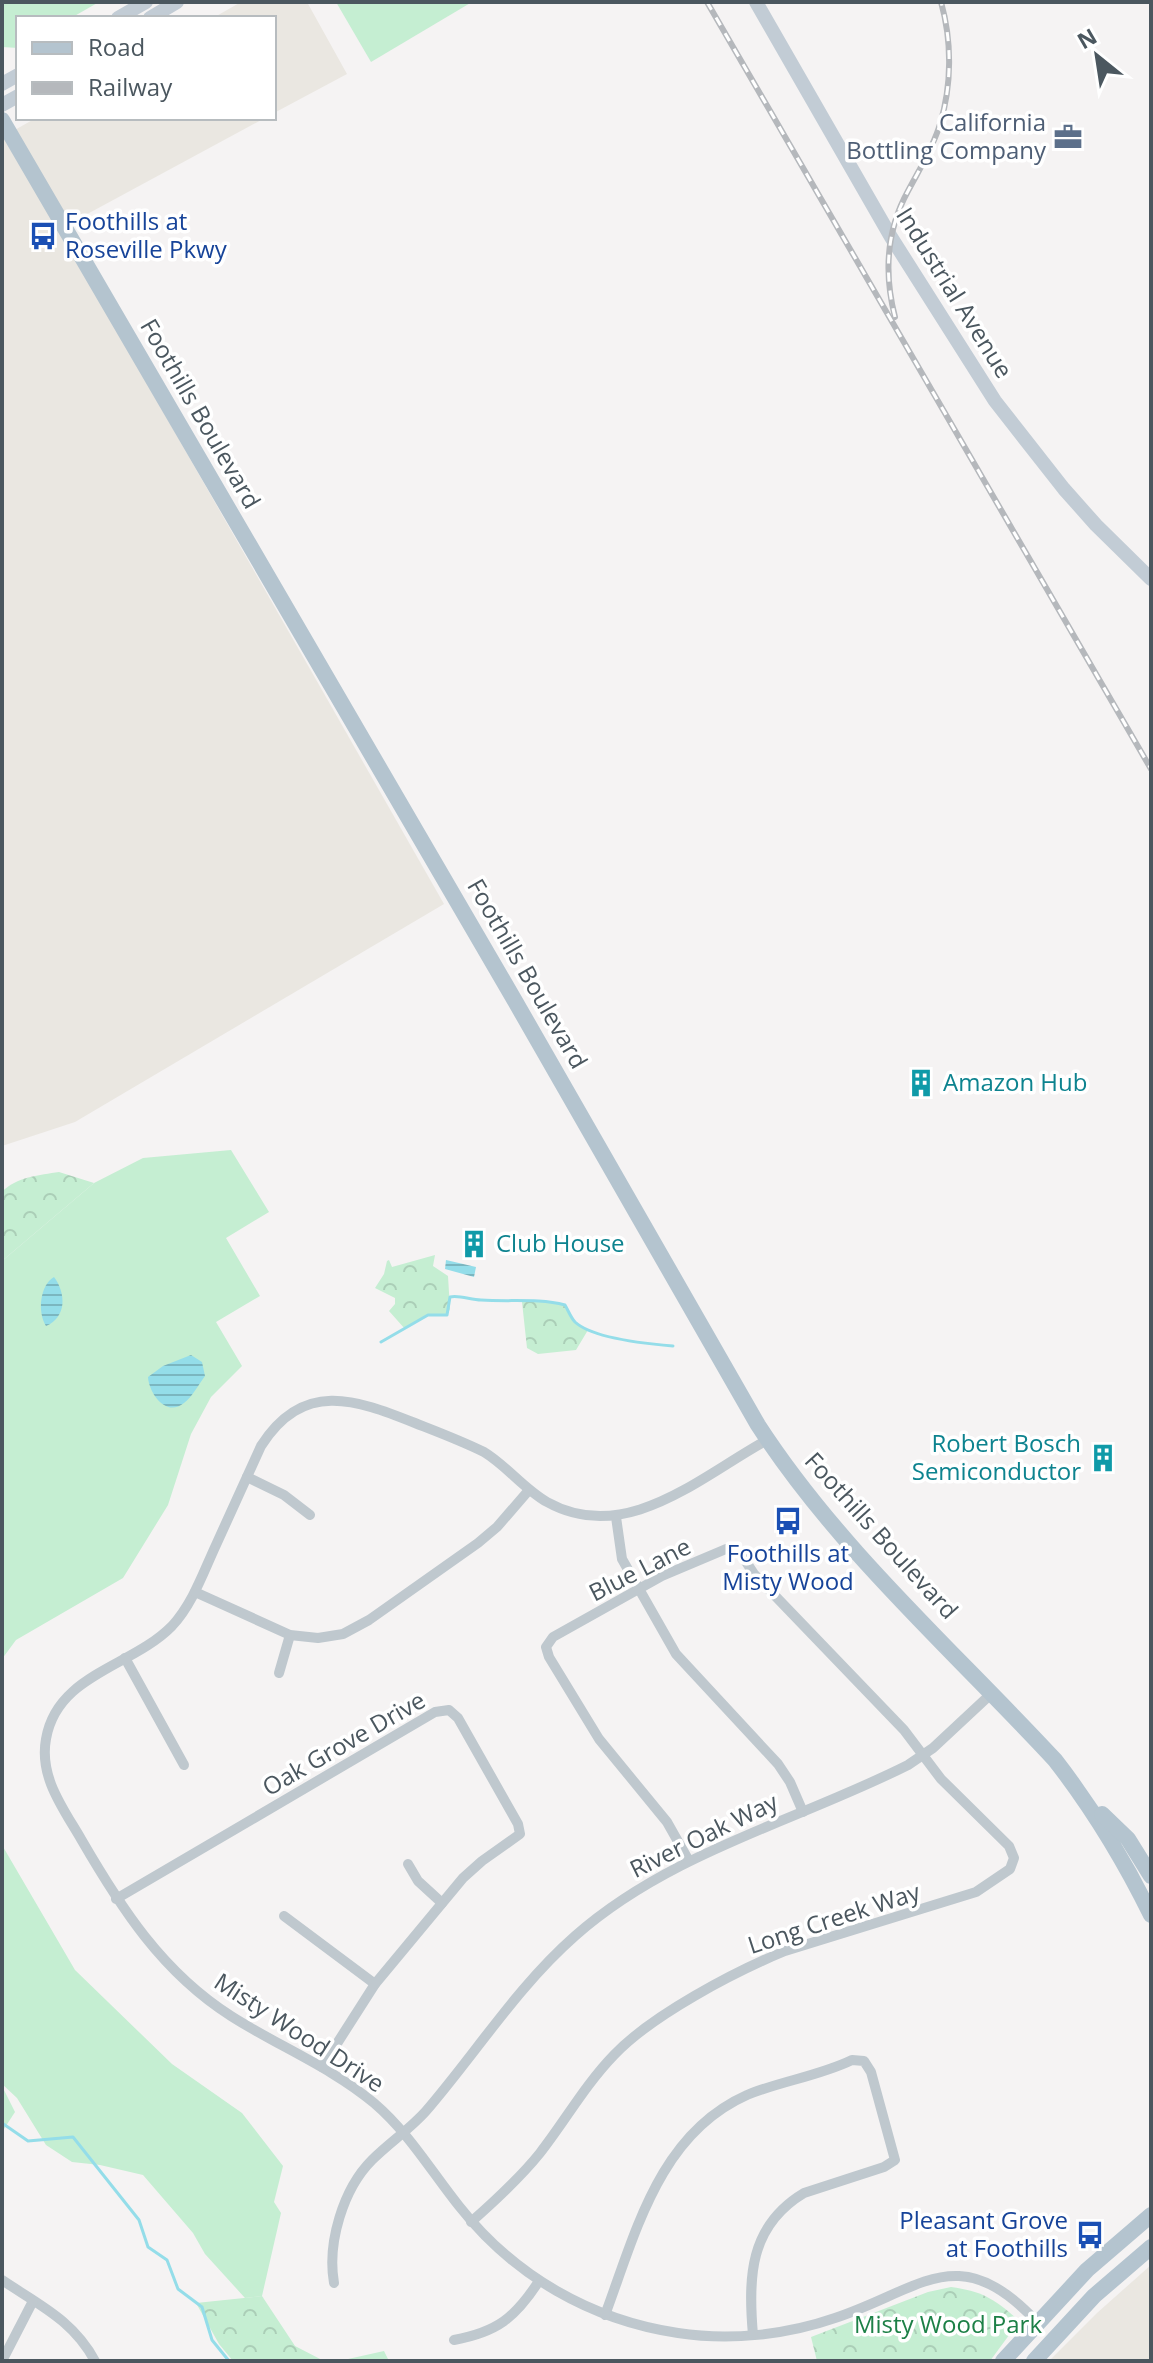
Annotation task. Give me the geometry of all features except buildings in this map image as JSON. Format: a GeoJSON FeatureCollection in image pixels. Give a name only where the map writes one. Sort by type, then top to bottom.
{"type":"FeatureCollection","features":[{"type":"Feature","properties":{"kind":"main road","name":"Foothills Boulevard"},"geometry":{"type":"LineString","coordinates":[[2,120],[767,1440],[830,1522],[1055,1760],[1083,1796],[1130,1871],[1151,1915]]}},
{"type":"Feature","properties":{"kind":"main road","name":"Foothills Boulevard"},"geometry":{"type":"LineString","coordinates":[[1083,1796],[1128,1839],[1151,1876]]}},
{"type":"Feature","properties":{"kind":"main road"},"geometry":{"type":"LineString","coordinates":[[1003,2361],[1071,2285],[1151,2215]]}},
{"type":"Feature","properties":{"kind":"main road"},"geometry":{"type":"LineString","coordinates":[[1034,2361],[1094,2296],[1151,2247]]}},
{"type":"Feature","properties":{"kind":"main road"},"geometry":{"type":"LineString","coordinates":[[1054,2338],[1055,2319],[1071,2301],[1071,2285]]}},
{"type":"Feature","properties":{"kind":"main road"},"geometry":{"type":"LineString","coordinates":[[1018,2361],[1017,2358],[1035,2336],[1037,2322]]}},
{"type":"Feature","properties":{"kind":"street"},"geometry":{"type":"LineString","coordinates":[[122,16],[146,2]]}},
{"type":"Feature","properties":{"kind":"street"},"geometry":{"type":"LineString","coordinates":[[153,16],[177,2]]}},
{"type":"Feature","properties":{"kind":"street","name":"Industrial Avenue"},"geometry":{"type":"LineString","coordinates":[[756,2],[891,237],[995,401],[1064,489],[1151,579]]}},
{"type":"Feature","properties":{"kind":"street","name":"Misty Wood Drive"},"geometry":{"type":"LineString","coordinates":[[767,1440],[648,1508],[616,1517],[573,1513],[550,1504],[484,1452],[375,1407],[343,1400],[311,1404],[283,1421],[268,1436],[187,1607],[169,1628],[84,1681],[62,1701],[50,1723],[44,1746],[46,1772],[116,1899],[149,1944],[205,1997],[250,2028],[322,2067],[363,2095],[403,2132],[471,2222],[539,2281],[605,2315],[680,2334],[753,2335],[793,2330],[833,2319],[923,2281],[948,2275],[975,2277],[993,2284],[1013,2298],[1037,2322]]}},
{"type":"Feature","properties":{"kind":"street"},"geometry":{"type":"LineString","coordinates":[[247,1477],[284,1495],[310,1515]]}},
{"type":"Feature","properties":{"kind":"street"},"geometry":{"type":"LineString","coordinates":[[195,1592],[290,1635],[332,1637],[356,1628],[478,1543],[497,1527],[529,1490]]}},
{"type":"Feature","properties":{"kind":"street"},"geometry":{"type":"LineString","coordinates":[[616,1517],[622,1559],[682,1663],[778,1764],[803,1812]]}},
{"type":"Feature","properties":{"kind":"street","name":"Blue Lane"},"geometry":{"type":"LineString","coordinates":[[689,1861],[667,1822],[599,1739],[546,1647],[553,1637],[662,1576],[726,1549],[737,1548],[754,1574],[904,1730],[924,1755]]}},
{"type":"Feature","properties":{"kind":"street"},"geometry":{"type":"LineString","coordinates":[[279,1673],[290,1635]]}},
{"type":"Feature","properties":{"kind":"street"},"geometry":{"type":"LineString","coordinates":[[125,1658],[184,1765]]}},
{"type":"Feature","properties":{"kind":"street","name":"River Oak Way"},"geometry":{"type":"LineString","coordinates":[[334,2283],[332,2254],[350,2193],[363,2170],[423,2114],[534,1975],[555,1954],[612,1906],[689,1861],[893,1773],[924,1755],[992,1693]]}},
{"type":"Feature","properties":{"kind":"street","name":"Oak Grove Drive"},"geometry":{"type":"LineString","coordinates":[[116,1899],[435,1712],[449,1710],[458,1718],[518,1824],[520,1834],[482,1861],[442,1903],[375,1984],[322,2067]]}},
{"type":"Feature","properties":{"kind":"street","name":"Long Creek Way"},"geometry":{"type":"LineString","coordinates":[[471,2222],[526,2170],[615,2053],[654,2022],[785,1951],[957,1899],[976,1892],[1010,1869],[1014,1858],[1009,1846],[941,1779],[924,1755]]}},
{"type":"Feature","properties":{"kind":"street"},"geometry":{"type":"LineString","coordinates":[[408,1864],[418,1881],[442,1903]]}},
{"type":"Feature","properties":{"kind":"street"},"geometry":{"type":"LineString","coordinates":[[1130,1871],[1151,1896]]}},
{"type":"Feature","properties":{"kind":"street"},"geometry":{"type":"LineString","coordinates":[[284,1916],[375,1984]]}},
{"type":"Feature","properties":{"kind":"street"},"geometry":{"type":"LineString","coordinates":[[605,2315],[649,2197],[665,2167],[701,2124],[723,2108],[760,2090],[852,2060],[864,2061],[871,2072],[895,2160],[884,2167],[804,2193],[774,2218],[760,2241],[752,2265],[753,2335]]}},
{"type":"Feature","properties":{"kind":"street"},"geometry":{"type":"LineString","coordinates":[[2,2280],[66,2321],[85,2341],[95,2361]]}},
{"type":"Feature","properties":{"kind":"street"},"geometry":{"type":"LineString","coordinates":[[454,2340],[477,2335],[504,2323],[526,2302],[539,2281]]}},
{"type":"Feature","properties":{"kind":"street"},"geometry":{"type":"LineString","coordinates":[[2,2361],[33,2301]]}},
{"type":"Feature","properties":{"kind":"shaded area"},"geometry":{"type":"Polygon","coordinates":[[[241,2],[307,2],[347,74],[276,112],[276,16],[216,16],[241,2]]]}},
{"type":"Feature","properties":{"kind":"shaded area"},"geometry":{"type":"Polygon","coordinates":[[[32,120],[261,120],[67,225],[13,131],[32,120]]]}},
{"type":"Feature","properties":{"kind":"shaded area"},"geometry":{"type":"Polygon","coordinates":[[[2,129],[444,904],[75,1122],[2,1146],[2,129]]]}},
{"type":"Feature","properties":{"kind":"shaded area"},"geometry":{"type":"Polygon","coordinates":[[[1151,2265],[1151,2361],[1049,2361],[1097,2313],[1151,2265]]]}},
{"type":"Feature","properties":{"kind":"green space"},"geometry":{"type":"Polygon","coordinates":[[[2,2],[99,2],[74,16],[16,16],[16,48],[2,47],[2,2]]]}},
{"type":"Feature","properties":{"kind":"green space"},"geometry":{"type":"Polygon","coordinates":[[[336,2],[472,2],[371,62],[336,2]]]}},
{"type":"Feature","properties":{"kind":"green space"},"geometry":{"type":"Polygon","coordinates":[[[231,1150],[269,1212],[226,1238],[260,1296],[216,1322],[242,1366],[211,1397],[191,1434],[168,1505],[123,1578],[16,1640],[2,1659],[2,1261],[94,1183],[143,1158],[231,1150]]]}},
{"type":"Feature","properties":{"kind":"green space"},"geometry":{"type":"Polygon","coordinates":[[[59,1172],[94,1183],[2,1261],[2,1192],[21,1180],[59,1172]]]}},
{"type":"Feature","properties":{"kind":"green space"},"geometry":{"type":"Polygon","coordinates":[[[435,1255],[433,1266],[448,1276],[450,1309],[447,1315],[428,1315],[405,1329],[389,1311],[395,1304],[395,1298],[375,1288],[384,1274],[387,1261],[392,1267],[435,1255]]]}},
{"type":"Feature","properties":{"kind":"green space"},"geometry":{"type":"Polygon","coordinates":[[[548,1301],[565,1305],[574,1322],[588,1330],[576,1350],[538,1354],[527,1348],[522,1302],[548,1301]]]}},
{"type":"Feature","properties":{"kind":"green space"},"geometry":{"type":"Polygon","coordinates":[[[2,1845],[75,1970],[172,2064],[242,2113],[283,2166],[274,2202],[281,2213],[262,2296],[245,2298],[205,2254],[193,2233],[143,2175],[72,2162],[46,2145],[17,2098],[2,2084],[2,1845]]]}},
{"type":"Feature","properties":{"kind":"green space"},"geometry":{"type":"Polygon","coordinates":[[[2,2086],[15,2112],[2,2132],[2,2086]]]}},
{"type":"Feature","properties":{"kind":"green space","name":"Misty Wood Park"},"geometry":{"type":"Polygon","coordinates":[[[951,2287],[986,2296],[1016,2318],[1015,2327],[990,2361],[817,2361],[811,2337],[928,2292],[951,2287]]]}},
{"type":"Feature","properties":{"kind":"green space"},"geometry":{"type":"Polygon","coordinates":[[[262,2296],[295,2346],[324,2361],[233,2361],[219,2344],[196,2303],[262,2296]]]}},
{"type":"Feature","properties":{"kind":"green space"},"geometry":{"type":"Polygon","coordinates":[[[384,2351],[389,2361],[339,2361],[384,2351]]]}},
{"type":"Feature","properties":{"kind":"water"},"geometry":{"type":"Polygon","coordinates":[[[446,1260],[476,1267],[474,1277],[445,1269],[446,1260]]]}},
{"type":"Feature","properties":{"kind":"water"},"geometry":{"type":"Polygon","coordinates":[[[54,1277],[61,1290],[61,1311],[46,1326],[41,1314],[41,1299],[54,1277]]]}},
{"type":"Feature","properties":{"kind":"water"},"geometry":{"type":"Polygon","coordinates":[[[191,1355],[202,1362],[205,1376],[184,1403],[171,1408],[165,1406],[155,1396],[148,1377],[163,1366],[191,1355]]]}},
{"type":"Feature","properties":{"kind":"waterway"},"geometry":{"type":"LineString","coordinates":[[381,1342],[428,1315],[447,1315],[450,1297],[454,1297],[565,1305],[575,1322],[583,1328],[621,1339],[673,1346]]}},
{"type":"Feature","properties":{"kind":"waterway"},"geometry":{"type":"LineString","coordinates":[[2,2123],[28,2141],[73,2137],[139,2220],[148,2247],[167,2260],[178,2289],[202,2307],[212,2340],[229,2361]]}},
{"type":"Feature","properties":{"kind":"railway"},"geometry":{"type":"LineString","coordinates":[[707,2],[1151,769]]}},
{"type":"Feature","properties":{"kind":"railway"},"geometry":{"type":"LineString","coordinates":[[895,317],[888,269],[891,237],[901,206],[937,133],[947,94],[949,47],[941,2]]}},
{"type":"Feature","properties":{"kind":"place","name":"California Bottling Company"},"geometry":{"type":"Point","coordinates":[1068,137]}},
{"type":"Feature","properties":{"kind":"place","name":"Foothills at Roseville Pkwy"},"geometry":{"type":"Point","coordinates":[43,236]}},
{"type":"Feature","properties":{"kind":"place","name":"Amazon Hub"},"geometry":{"type":"Point","coordinates":[921,1083]}},
{"type":"Feature","properties":{"kind":"place","name":"Club House"},"geometry":{"type":"Point","coordinates":[474,1244]}},
{"type":"Feature","properties":{"kind":"place","name":"Robert Bosch Semiconductor"},"geometry":{"type":"Point","coordinates":[1103,1458]}},
{"type":"Feature","properties":{"kind":"place","name":"Foothills at Misty Wood"},"geometry":{"type":"Point","coordinates":[788,1521]}},
{"type":"Feature","properties":{"kind":"place","name":"Pleasant Grove at Foothills"},"geometry":{"type":"Point","coordinates":[1090,2235]}}]}
